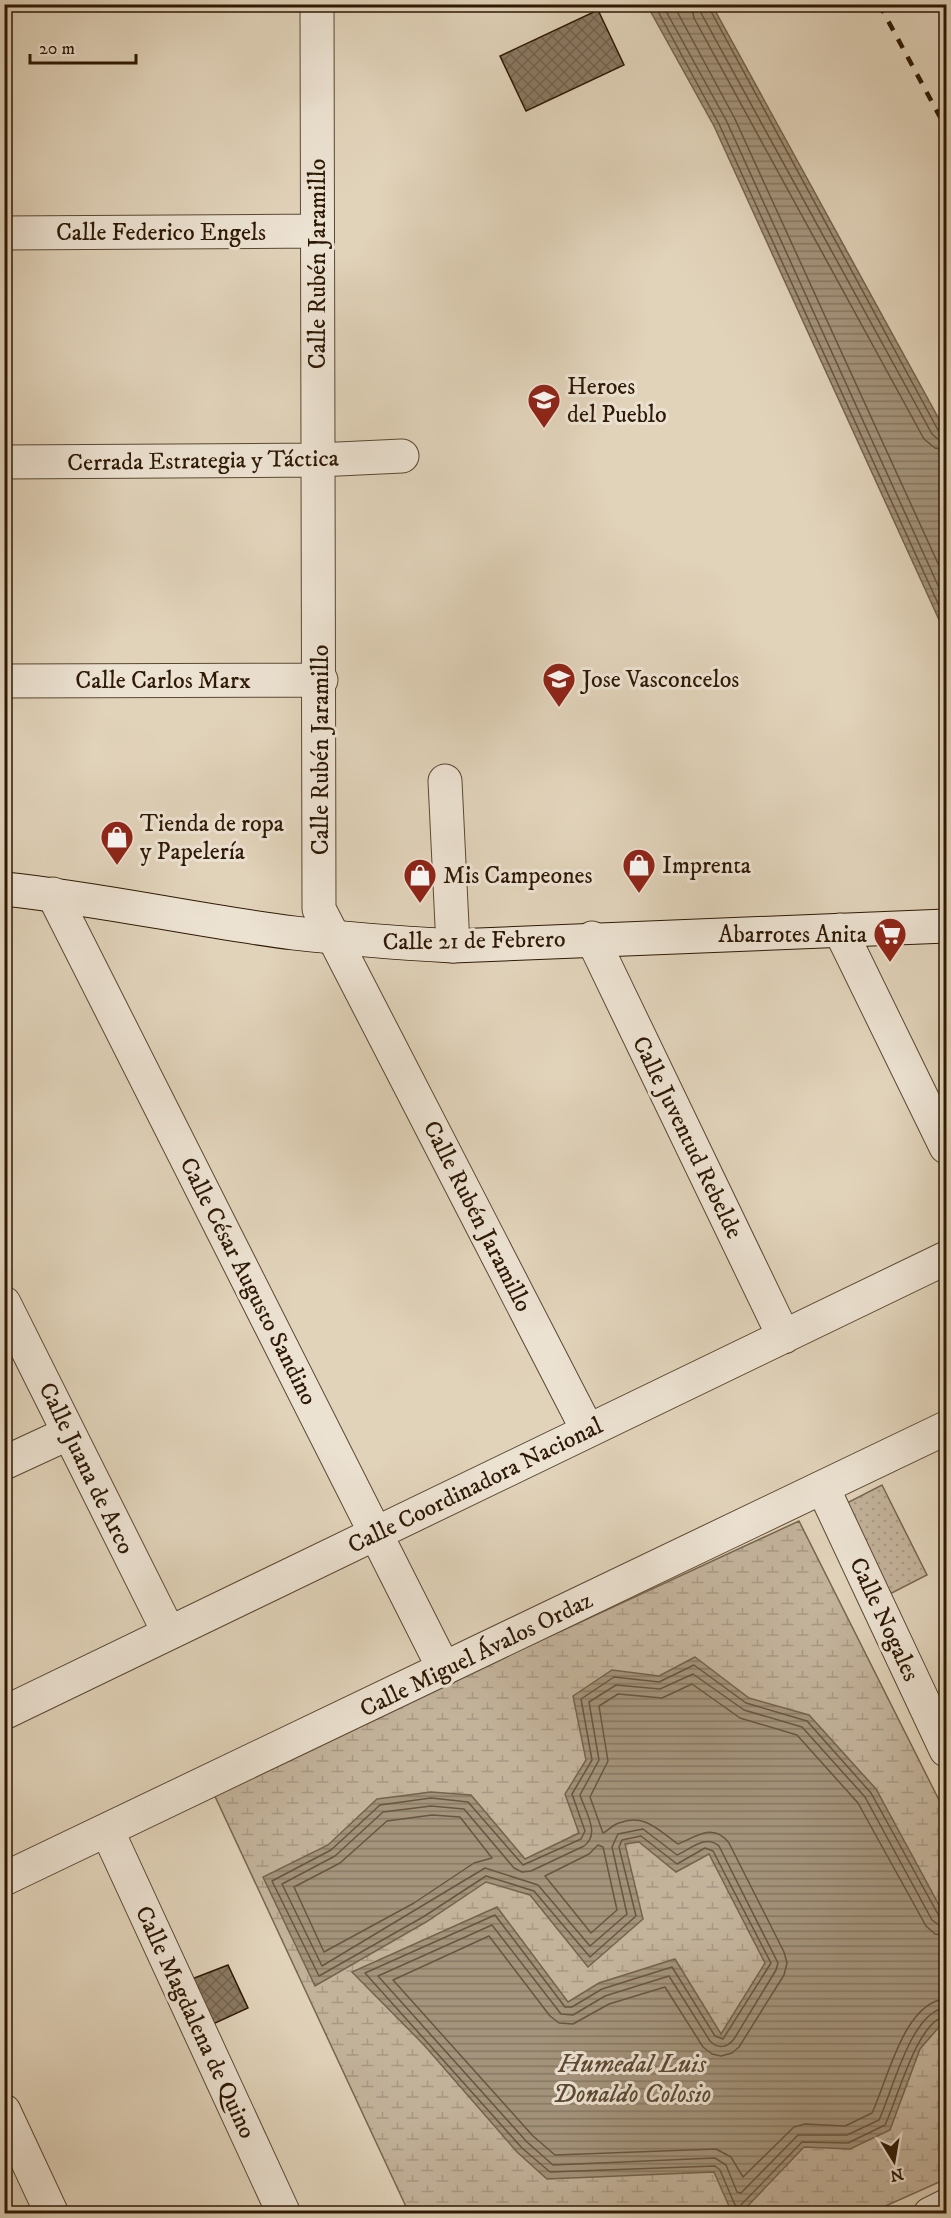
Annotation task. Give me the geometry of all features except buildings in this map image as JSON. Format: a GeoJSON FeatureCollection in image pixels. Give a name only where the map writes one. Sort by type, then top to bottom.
{"type":"FeatureCollection","features":[{"type":"Feature","properties":{"kind":"street","name":"Calle Rubén Jaramillo"},"geometry":{"type":"LineString","coordinates":[[317,4],[317,460],[321,680],[319,909],[588,1431]]}},
{"type":"Feature","properties":{"kind":"street","name":"Calle Federico Engels"},"geometry":{"type":"LineString","coordinates":[[4,233],[317,231]]}},
{"type":"Feature","properties":{"kind":"street","name":"Cerrada Estrategia y Táctica"},"geometry":{"type":"LineString","coordinates":[[4,462],[317,460],[402,456]]}},
{"type":"Feature","properties":{"kind":"street","name":"Calle Carlos Marx"},"geometry":{"type":"LineString","coordinates":[[4,681],[321,680]]}},
{"type":"Feature","properties":{"kind":"street"},"geometry":{"type":"LineString","coordinates":[[445,781],[453,946]]}},
{"type":"Feature","properties":{"kind":"street","name":"Calle 21 de Febrero"},"geometry":{"type":"LineString","coordinates":[[4,889],[53,894],[293,933],[373,942],[453,946],[592,938],[946,926]]}},
{"type":"Feature","properties":{"kind":"street","name":"Calle César Augusto Sandino"},"geometry":{"type":"LineString","coordinates":[[53,894],[444,1669]]}},
{"type":"Feature","properties":{"kind":"street"},"geometry":{"type":"LineString","coordinates":[[840,930],[946,1147]]}},
{"type":"Feature","properties":{"kind":"street","name":"Calle Juventud Rebelde"},"geometry":{"type":"LineString","coordinates":[[592,938],[784,1336]]}},
{"type":"Feature","properties":{"kind":"street","name":"Calle Coordinadora Nacional"},"geometry":{"type":"LineString","coordinates":[[4,1713],[946,1258]]}},
{"type":"Feature","properties":{"kind":"street","name":"Calle Juana de Arco"},"geometry":{"type":"LineString","coordinates":[[4,1303],[169,1633]]}},
{"type":"Feature","properties":{"kind":"street","name":"Calle Miguel Ávalos Ordaz"},"geometry":{"type":"LineString","coordinates":[[4,1879],[946,1428]]}},
{"type":"Feature","properties":{"kind":"street"},"geometry":{"type":"LineString","coordinates":[[4,1463],[69,1433]]}},
{"type":"Feature","properties":{"kind":"street","name":"Calle Nogales"},"geometry":{"type":"LineString","coordinates":[[823,1488],[944,1737]]}},
{"type":"Feature","properties":{"kind":"street","name":"Calle Magdalena de Quino"},"geometry":{"type":"LineString","coordinates":[[107,1830],[284,2214]]}},
{"type":"Feature","properties":{"kind":"street"},"geometry":{"type":"LineString","coordinates":[[4,2111],[52,2214]]}},
{"type":"Feature","properties":{"kind":"street"},"geometry":{"type":"LineString","coordinates":[[930,2214],[946,2206]]}},
{"type":"Feature","properties":{"kind":"green space"},"geometry":{"type":"Polygon","coordinates":[[[882,1485],[927,1575],[882,1598],[839,1507],[882,1485]]]}},
{"type":"Feature","properties":{"kind":"green space"},"geometry":{"type":"Polygon","coordinates":[[[799,1521],[946,1814],[946,2179],[870,2213],[409,2213],[213,1792],[799,1521]]]}},
{"type":"Feature","properties":{"kind":"water"},"geometry":{"type":"Polygon","coordinates":[[[647,5],[712,5],[946,432],[946,635],[714,126],[647,5]]]}},
{"type":"Feature","properties":{"kind":"water","name":"Humedal Luis Donaldo Colosio"},"geometry":{"type":"Polygon","coordinates":[[[695,1657],[749,1698],[809,1715],[876,1789],[946,1918],[946,2019],[920,2049],[890,2130],[850,2149],[804,2147],[741,2213],[732,2213],[714,2172],[547,2179],[517,2152],[424,2045],[352,1972],[497,1907],[568,2002],[599,1983],[675,1959],[721,2034],[765,1963],[709,1854],[676,1872],[639,1842],[625,1844],[643,1919],[588,1967],[530,1895],[486,1882],[426,1922],[315,1986],[263,1877],[328,1845],[377,1799],[431,1792],[471,1795],[525,1859],[579,1833],[565,1794],[586,1760],[573,1696],[612,1670],[659,1676],[695,1657]]]}},
{"type":"Feature","properties":{"kind":"railway"},"geometry":{"type":"LineString","coordinates":[[879,4],[946,128]]}},
{"type":"Feature","properties":{"kind":"place","name":"Heroes del Pueblo"},"geometry":{"type":"Point","coordinates":[544,429]}},
{"type":"Feature","properties":{"kind":"place","name":"Jose Vasconcelos"},"geometry":{"type":"Point","coordinates":[559,708]}},
{"type":"Feature","properties":{"kind":"place","name":"Tienda de ropa y Papelería"},"geometry":{"type":"Point","coordinates":[117,866]}},
{"type":"Feature","properties":{"kind":"place","name":"Imprenta"},"geometry":{"type":"Point","coordinates":[639,894]}},
{"type":"Feature","properties":{"kind":"place","name":"Mis Campeones"},"geometry":{"type":"Point","coordinates":[420,904]}},
{"type":"Feature","properties":{"kind":"place","name":"Abarrotes Anita"},"geometry":{"type":"Point","coordinates":[890,963]}}]}
